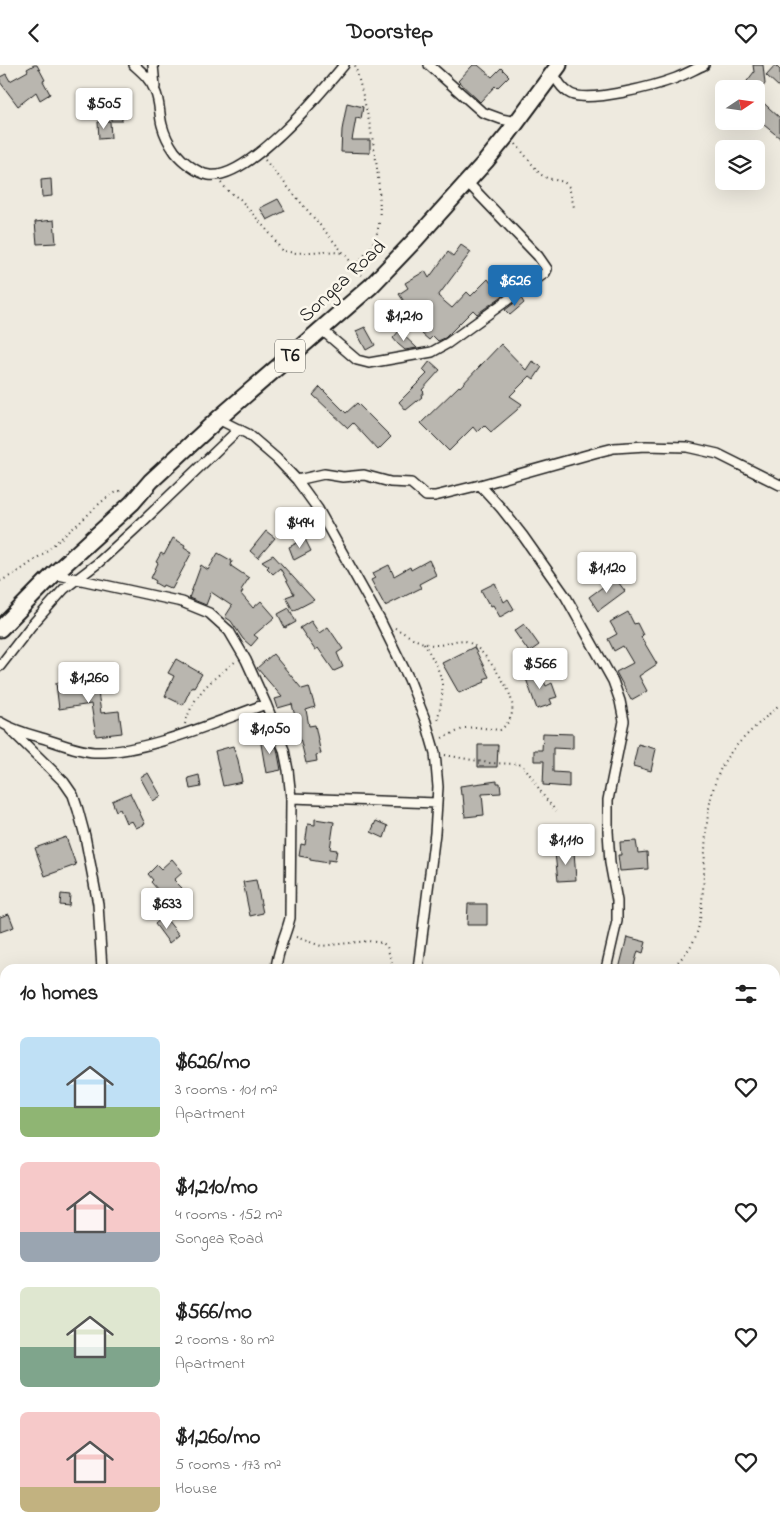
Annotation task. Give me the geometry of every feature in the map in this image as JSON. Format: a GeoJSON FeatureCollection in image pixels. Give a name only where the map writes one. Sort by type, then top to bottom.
{"type":"FeatureCollection","features":[{"type":"Feature","properties":{"kind":"highway","name":"Songea Road"},"geometry":{"type":"LineString","coordinates":[[0,629],[54,574],[132,503],[151,481],[218,419],[371,286],[468,183],[513,128],[554,68]]}},
{"type":"Feature","properties":{"kind":"street"},"geometry":{"type":"LineString","coordinates":[[134,65],[147,76],[156,92]]}},
{"type":"Feature","properties":{"kind":"street"},"geometry":{"type":"LineString","coordinates":[[153,65],[162,127],[176,152],[193,167],[202,173],[210,175],[233,171],[259,153],[307,107],[344,65]]}},
{"type":"Feature","properties":{"kind":"street"},"geometry":{"type":"LineString","coordinates":[[429,65],[482,112],[501,119],[513,128]]}},
{"type":"Feature","properties":{"kind":"street"},"geometry":{"type":"LineString","coordinates":[[554,68],[560,85],[571,94],[586,97],[642,89],[676,78],[704,65]]}},
{"type":"Feature","properties":{"kind":"street"},"geometry":{"type":"LineString","coordinates":[[322,330],[357,360],[369,363],[432,352],[448,343],[526,286],[540,278],[547,269],[545,264],[468,183]]}},
{"type":"Feature","properties":{"kind":"street"},"geometry":{"type":"LineString","coordinates":[[218,419],[248,435],[277,459],[297,480],[318,509],[380,620],[409,679],[431,738],[435,753],[438,787],[419,964]]}},
{"type":"Feature","properties":{"kind":"street"},"geometry":{"type":"LineString","coordinates":[[0,666],[48,606],[75,579],[98,563],[239,429]]}},
{"type":"Feature","properties":{"kind":"street"},"geometry":{"type":"LineString","coordinates":[[297,480],[324,473],[343,477],[364,475],[390,482],[411,483],[426,496],[430,496],[480,485],[614,448],[646,445],[687,447],[718,454],[780,485]]}},
{"type":"Feature","properties":{"kind":"street"},"geometry":{"type":"LineString","coordinates":[[480,485],[518,529],[566,597],[613,681],[620,701],[624,721],[612,777],[608,808],[610,863],[617,901],[617,921],[607,964]]}},
{"type":"Feature","properties":{"kind":"street"},"geometry":{"type":"LineString","coordinates":[[54,574],[194,605],[220,621],[229,631],[243,655],[266,705],[284,751],[288,770],[291,798],[290,918],[277,964]]}},
{"type":"Feature","properties":{"kind":"street"},"geometry":{"type":"LineString","coordinates":[[4,724],[77,749],[94,752],[139,746],[266,705]]}},
{"type":"Feature","properties":{"kind":"street"},"geometry":{"type":"LineString","coordinates":[[4,724],[64,782],[73,795],[85,836],[98,904],[102,964]]}},
{"type":"Feature","properties":{"kind":"street"},"geometry":{"type":"LineString","coordinates":[[291,798],[437,803]]}},
{"type":"Feature","properties":{"kind":"path"},"geometry":{"type":"LineString","coordinates":[[354,266],[375,239],[380,204],[377,164],[370,125],[355,65]]}},
{"type":"Feature","properties":{"kind":"path"},"geometry":{"type":"LineString","coordinates":[[513,128],[540,175],[564,182],[568,187],[574,207]]}},
{"type":"Feature","properties":{"kind":"path"},"geometry":{"type":"LineString","coordinates":[[259,153],[371,286]]}},
{"type":"Feature","properties":{"kind":"path"},"geometry":{"type":"LineString","coordinates":[[216,175],[225,189],[240,199],[272,236],[282,251],[296,253],[325,251],[344,253]]}},
{"type":"Feature","properties":{"kind":"path"},"geometry":{"type":"LineString","coordinates":[[0,581],[47,549],[106,498],[127,489]]}},
{"type":"Feature","properties":{"kind":"path"},"geometry":{"type":"LineString","coordinates":[[380,620],[424,643],[440,645],[461,640],[474,646],[491,663],[511,695],[512,714],[504,727],[500,730],[475,727],[465,728],[450,736],[431,738],[437,722],[444,687],[441,675],[424,643]]}},
{"type":"Feature","properties":{"kind":"path"},"geometry":{"type":"LineString","coordinates":[[182,733],[199,693],[211,680],[243,655]]}},
{"type":"Feature","properties":{"kind":"path"},"geometry":{"type":"LineString","coordinates":[[675,964],[696,936],[703,891],[708,820],[712,793],[720,772],[726,758],[780,704]]}},
{"type":"Feature","properties":{"kind":"path"},"geometry":{"type":"LineString","coordinates":[[435,753],[488,763],[519,764],[526,769],[556,811]]}},
{"type":"Feature","properties":{"kind":"path"},"geometry":{"type":"LineString","coordinates":[[287,933],[320,946],[368,941],[383,943],[388,947],[393,964]]}},
{"type":"Feature","properties":{"kind":"building"},"geometry":{"type":"Polygon","coordinates":[[[37,65],[50,94],[40,100],[36,92],[18,106],[0,82],[0,77],[6,74],[10,81],[28,71],[27,69],[37,65]]]}},
{"type":"Feature","properties":{"kind":"building"},"geometry":{"type":"Polygon","coordinates":[[[473,65],[478,65],[492,77],[501,68],[509,76],[497,88],[495,86],[480,102],[458,81],[473,65]]]}},
{"type":"Feature","properties":{"kind":"building"},"geometry":{"type":"Polygon","coordinates":[[[753,65],[763,65],[765,80],[748,80],[754,72],[753,65]]]}},
{"type":"Feature","properties":{"kind":"building"},"geometry":{"type":"Polygon","coordinates":[[[775,65],[780,70],[780,88],[766,75],[775,65]]]}},
{"type":"Feature","properties":{"kind":"building"},"geometry":{"type":"Polygon","coordinates":[[[111,98],[122,98],[122,121],[111,121],[111,98]]]}},
{"type":"Feature","properties":{"kind":"building"},"geometry":{"type":"Polygon","coordinates":[[[347,103],[363,107],[361,119],[356,118],[352,140],[370,140],[370,153],[341,152],[342,130],[347,103]]]}},
{"type":"Feature","properties":{"kind":"building"},"geometry":{"type":"Polygon","coordinates":[[[765,104],[780,118],[780,138],[765,126],[765,104]]]}},
{"type":"Feature","properties":{"kind":"building"},"geometry":{"type":"Polygon","coordinates":[[[110,121],[111,138],[99,139],[98,122],[110,121]]]}},
{"type":"Feature","properties":{"kind":"building"},"geometry":{"type":"Polygon","coordinates":[[[51,179],[52,196],[42,197],[41,180],[51,179]]]}},
{"type":"Feature","properties":{"kind":"building"},"geometry":{"type":"Polygon","coordinates":[[[278,199],[285,211],[267,220],[260,208],[278,199]]]}},
{"type":"Feature","properties":{"kind":"building"},"geometry":{"type":"Polygon","coordinates":[[[54,220],[56,243],[37,244],[35,222],[54,220]]]}},
{"type":"Feature","properties":{"kind":"building"},"geometry":{"type":"Polygon","coordinates":[[[461,245],[471,252],[438,296],[452,308],[467,292],[471,296],[488,279],[491,283],[506,267],[522,282],[477,314],[473,310],[445,338],[438,341],[433,336],[429,340],[422,334],[426,330],[419,324],[399,294],[408,288],[405,283],[425,271],[429,278],[448,252],[453,256],[461,245]]]}},
{"type":"Feature","properties":{"kind":"building"},"geometry":{"type":"Polygon","coordinates":[[[521,298],[524,303],[510,315],[505,310],[521,298]]]}},
{"type":"Feature","properties":{"kind":"building"},"geometry":{"type":"Polygon","coordinates":[[[365,327],[375,345],[366,350],[356,331],[365,327]]]}},
{"type":"Feature","properties":{"kind":"building"},"geometry":{"type":"Polygon","coordinates":[[[399,331],[417,348],[405,350],[398,344],[393,338],[399,331]]]}},
{"type":"Feature","properties":{"kind":"building"},"geometry":{"type":"Polygon","coordinates":[[[501,344],[526,370],[532,361],[542,367],[534,379],[530,376],[510,396],[522,404],[517,410],[491,432],[484,425],[477,432],[473,427],[449,451],[421,423],[460,387],[501,344]]]}},
{"type":"Feature","properties":{"kind":"building"},"geometry":{"type":"Polygon","coordinates":[[[430,361],[440,370],[422,390],[424,392],[422,397],[406,410],[399,402],[427,374],[423,370],[430,361]]]}},
{"type":"Feature","properties":{"kind":"building"},"geometry":{"type":"Polygon","coordinates":[[[320,387],[346,413],[357,403],[391,437],[378,450],[353,423],[348,428],[313,395],[320,387]]]}},
{"type":"Feature","properties":{"kind":"building"},"geometry":{"type":"Polygon","coordinates":[[[266,531],[275,538],[258,558],[250,551],[266,531]]]}},
{"type":"Feature","properties":{"kind":"building"},"geometry":{"type":"Polygon","coordinates":[[[173,538],[192,552],[172,589],[163,585],[162,587],[151,578],[158,563],[156,562],[161,553],[164,555],[173,538]]]}},
{"type":"Feature","properties":{"kind":"building"},"geometry":{"type":"Polygon","coordinates":[[[305,539],[311,551],[294,560],[289,547],[305,539]]]}},
{"type":"Feature","properties":{"kind":"building"},"geometry":{"type":"Polygon","coordinates":[[[218,553],[232,561],[231,566],[249,578],[241,590],[243,591],[241,594],[253,608],[261,601],[275,617],[254,635],[258,638],[251,646],[243,639],[231,621],[225,617],[232,606],[211,592],[206,605],[189,598],[201,565],[208,570],[218,553]]]}},
{"type":"Feature","properties":{"kind":"building"},"geometry":{"type":"Polygon","coordinates":[[[273,555],[314,600],[293,611],[286,597],[294,594],[280,568],[273,574],[267,568],[269,566],[262,561],[273,555]]]}},
{"type":"Feature","properties":{"kind":"building"},"geometry":{"type":"Polygon","coordinates":[[[429,560],[436,575],[419,584],[421,588],[385,606],[371,580],[375,578],[373,573],[389,565],[394,576],[410,567],[411,570],[429,560]]]}},
{"type":"Feature","properties":{"kind":"building"},"geometry":{"type":"Polygon","coordinates":[[[615,578],[625,591],[598,611],[589,597],[615,578]]]}},
{"type":"Feature","properties":{"kind":"building"},"geometry":{"type":"Polygon","coordinates":[[[495,583],[504,602],[508,599],[514,609],[500,617],[493,605],[491,606],[488,603],[481,590],[495,583]]]}},
{"type":"Feature","properties":{"kind":"building"},"geometry":{"type":"Polygon","coordinates":[[[289,608],[296,622],[285,628],[278,614],[289,608]]]}},
{"type":"Feature","properties":{"kind":"building"},"geometry":{"type":"Polygon","coordinates":[[[628,612],[634,624],[637,623],[643,635],[641,637],[657,664],[639,676],[647,691],[631,700],[616,672],[633,663],[623,646],[614,651],[608,639],[617,634],[610,622],[628,612]]]}},
{"type":"Feature","properties":{"kind":"building"},"geometry":{"type":"Polygon","coordinates":[[[311,621],[319,633],[328,627],[343,649],[337,653],[343,667],[334,671],[318,648],[315,650],[300,628],[311,621]]]}},
{"type":"Feature","properties":{"kind":"building"},"geometry":{"type":"Polygon","coordinates":[[[524,624],[539,645],[529,652],[514,631],[524,624]]]}},
{"type":"Feature","properties":{"kind":"building"},"geometry":{"type":"Polygon","coordinates":[[[474,647],[489,677],[484,679],[485,682],[459,693],[442,663],[474,647]]]}},
{"type":"Feature","properties":{"kind":"building"},"geometry":{"type":"Polygon","coordinates":[[[273,654],[302,689],[309,687],[315,707],[306,710],[309,726],[315,725],[321,754],[316,755],[317,761],[306,763],[292,704],[278,708],[275,699],[282,697],[257,668],[273,654]]]}},
{"type":"Feature","properties":{"kind":"building"},"geometry":{"type":"Polygon","coordinates":[[[176,659],[202,674],[194,687],[192,686],[183,705],[165,696],[174,676],[168,673],[176,659]]]}},
{"type":"Feature","properties":{"kind":"building"},"geometry":{"type":"Polygon","coordinates":[[[540,671],[546,686],[552,683],[557,697],[550,699],[552,704],[537,709],[525,676],[540,671]]]}},
{"type":"Feature","properties":{"kind":"building"},"geometry":{"type":"Polygon","coordinates":[[[97,679],[101,713],[119,711],[122,733],[96,736],[91,704],[59,709],[56,683],[97,679]]]}},
{"type":"Feature","properties":{"kind":"building"},"geometry":{"type":"Polygon","coordinates":[[[543,733],[573,734],[573,749],[553,748],[553,772],[569,773],[569,787],[543,785],[544,761],[534,761],[534,750],[542,750],[543,733]]]}},
{"type":"Feature","properties":{"kind":"building"},"geometry":{"type":"Polygon","coordinates":[[[272,736],[277,749],[281,770],[266,773],[260,738],[272,736]]]}},
{"type":"Feature","properties":{"kind":"building"},"geometry":{"type":"Polygon","coordinates":[[[638,744],[656,749],[651,771],[633,766],[638,744]]]}},
{"type":"Feature","properties":{"kind":"building"},"geometry":{"type":"Polygon","coordinates":[[[478,745],[498,745],[497,767],[478,767],[478,745]]]}},
{"type":"Feature","properties":{"kind":"building"},"geometry":{"type":"Polygon","coordinates":[[[233,746],[242,782],[223,786],[215,751],[233,746]]]}},
{"type":"Feature","properties":{"kind":"building"},"geometry":{"type":"Polygon","coordinates":[[[148,773],[161,796],[153,801],[140,777],[148,773]]]}},
{"type":"Feature","properties":{"kind":"building"},"geometry":{"type":"Polygon","coordinates":[[[199,775],[201,787],[190,789],[188,778],[199,775]]]}},
{"type":"Feature","properties":{"kind":"building"},"geometry":{"type":"Polygon","coordinates":[[[497,781],[497,783],[500,783],[501,793],[482,794],[484,815],[465,817],[463,795],[461,795],[460,786],[497,781]]]}},
{"type":"Feature","properties":{"kind":"building"},"geometry":{"type":"Polygon","coordinates":[[[130,793],[145,824],[136,828],[132,821],[126,823],[120,809],[116,811],[112,801],[130,793]]]}},
{"type":"Feature","properties":{"kind":"building"},"geometry":{"type":"Polygon","coordinates":[[[315,819],[334,822],[330,849],[337,850],[335,861],[328,860],[328,863],[299,856],[301,844],[305,845],[308,824],[315,825],[315,819]]]}},
{"type":"Feature","properties":{"kind":"building"},"geometry":{"type":"Polygon","coordinates":[[[376,821],[388,826],[384,838],[371,832],[376,821]]]}},
{"type":"Feature","properties":{"kind":"building"},"geometry":{"type":"Polygon","coordinates":[[[66,837],[76,865],[45,876],[35,848],[66,837]]]}},
{"type":"Feature","properties":{"kind":"building"},"geometry":{"type":"Polygon","coordinates":[[[636,841],[638,853],[647,852],[648,869],[620,871],[618,855],[621,855],[620,842],[636,841]]]}},
{"type":"Feature","properties":{"kind":"building"},"geometry":{"type":"Polygon","coordinates":[[[574,851],[576,880],[558,881],[555,853],[574,851]]]}},
{"type":"Feature","properties":{"kind":"building"},"geometry":{"type":"Polygon","coordinates":[[[172,859],[183,872],[174,880],[182,888],[163,906],[153,895],[158,890],[151,882],[153,880],[148,874],[157,865],[161,869],[172,859]]]}},
{"type":"Feature","properties":{"kind":"building"},"geometry":{"type":"Polygon","coordinates":[[[256,880],[263,913],[250,916],[243,882],[256,880]]]}},
{"type":"Feature","properties":{"kind":"building"},"geometry":{"type":"Polygon","coordinates":[[[61,894],[70,895],[69,906],[60,905],[61,894]]]}},
{"type":"Feature","properties":{"kind":"building"},"geometry":{"type":"Polygon","coordinates":[[[468,904],[487,904],[487,925],[467,925],[468,904]]]}},
{"type":"Feature","properties":{"kind":"building"},"geometry":{"type":"Polygon","coordinates":[[[9,914],[14,927],[0,932],[0,917],[9,914]]]}},
{"type":"Feature","properties":{"kind":"building"},"geometry":{"type":"Polygon","coordinates":[[[164,916],[179,935],[169,943],[155,924],[164,916]]]}},
{"type":"Feature","properties":{"kind":"building"},"geometry":{"type":"Polygon","coordinates":[[[627,937],[646,942],[643,953],[638,951],[634,964],[620,964],[627,937]]]}}]}
